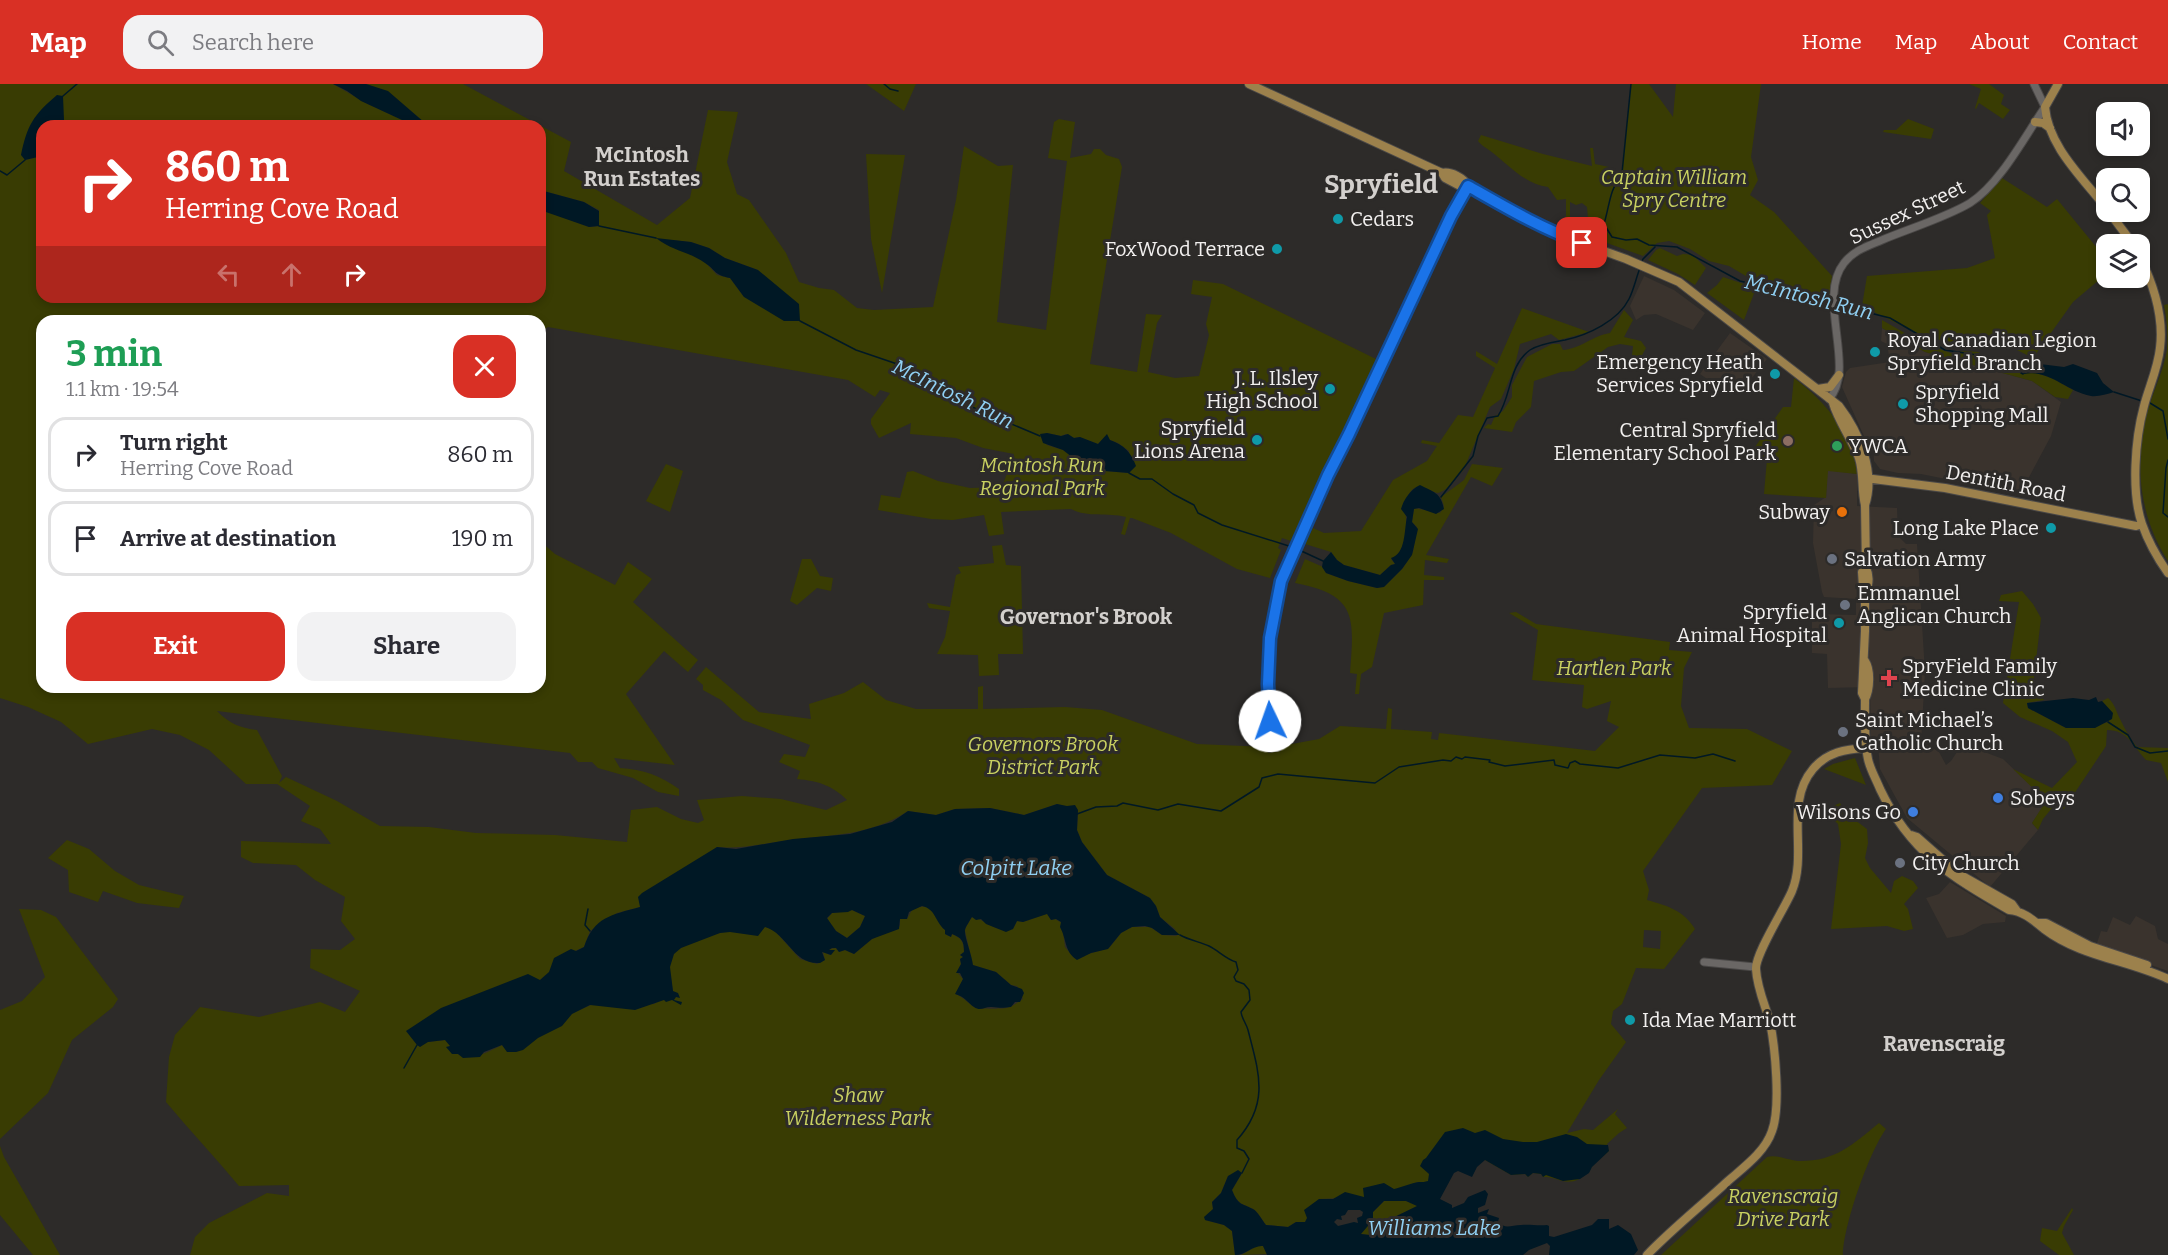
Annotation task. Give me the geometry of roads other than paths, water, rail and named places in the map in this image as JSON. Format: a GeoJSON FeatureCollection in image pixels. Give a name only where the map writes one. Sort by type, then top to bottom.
{"type":"FeatureCollection","features":[{"type":"Feature","properties":{"kind":"main road"},"geometry":{"type":"LineString","coordinates":[[1249,84],[1442,173],[1445,178],[1462,188],[1468,186],[1565,237],[1634,262],[1679,282],[1839,406],[1856,432],[1866,465],[1863,496],[1868,587],[1865,594],[1865,661],[1862,666],[1862,693],[1865,699],[1866,748],[1871,768],[1885,798],[1911,836],[1917,837],[1959,874],[2012,904],[2017,911],[2039,923],[2043,928],[2081,949],[2168,979]]}},
{"type":"Feature","properties":{"kind":"main road"},"geometry":{"type":"LineString","coordinates":[[2058,84],[2045,107],[2050,128],[2060,149],[2096,195]]}},
{"type":"Feature","properties":{"kind":"main road"},"geometry":{"type":"LineString","coordinates":[[2035,122],[2043,123],[2050,128]]}},
{"type":"Feature","properties":{"kind":"main road"},"geometry":{"type":"LineString","coordinates":[[2150,283],[2155,296],[2161,336],[2160,351],[2138,438],[2137,505],[2142,524],[2168,573]]}},
{"type":"Feature","properties":{"kind":"main road"},"geometry":{"type":"LineString","coordinates":[[1818,389],[1830,387],[1839,375]]}},
{"type":"Feature","properties":{"kind":"main road"},"geometry":{"type":"LineString","coordinates":[[1831,401],[1857,453],[1869,495]]}},
{"type":"Feature","properties":{"kind":"main road"},"geometry":{"type":"LineString","coordinates":[[1865,505],[1875,485],[1885,479],[1866,465]]}},
{"type":"Feature","properties":{"kind":"main road","name":"Dentith Road"},"geometry":{"type":"LineString","coordinates":[[1865,478],[1945,488],[2136,526],[2142,524]]}},
{"type":"Feature","properties":{"kind":"main road"},"geometry":{"type":"LineString","coordinates":[[1647,1255],[1755,1157],[1773,1130],[1776,1098],[1771,1030],[1755,967],[1791,892],[1797,874],[1798,803],[1806,779],[1826,757],[1849,749],[1866,748]]}},
{"type":"Feature","properties":{"kind":"main road"},"geometry":{"type":"LineString","coordinates":[[2039,923],[2046,923],[2097,949],[2168,973]]}},
{"type":"Feature","properties":{"kind":"street"},"geometry":{"type":"LineString","coordinates":[[2034,84],[2045,107]]}},
{"type":"Feature","properties":{"kind":"street","name":"Sussex Street"},"geometry":{"type":"LineString","coordinates":[[1831,401],[1839,375],[1834,311],[1838,271],[1849,256],[1857,250],[1963,207],[1976,199],[1996,178],[2045,107]]}},
{"type":"Feature","properties":{"kind":"street"},"geometry":{"type":"LineString","coordinates":[[1270,721],[1268,684],[1270,638],[1281,581],[1451,216],[1468,186]]}},
{"type":"Feature","properties":{"kind":"street"},"geometry":{"type":"LineString","coordinates":[[1704,962],[1755,967]]}},
{"type":"Feature","properties":{"kind":"water"},"geometry":{"type":"Polygon","coordinates":[[[333,84],[366,84],[388,91],[422,120],[402,120],[361,101],[333,84]]]}},
{"type":"Feature","properties":{"kind":"water"},"geometry":{"type":"Polygon","coordinates":[[[57,95],[63,96],[64,120],[36,120],[36,157],[25,160],[21,155],[26,136],[32,122],[57,95]]]}},
{"type":"Feature","properties":{"kind":"water"},"geometry":{"type":"Polygon","coordinates":[[[546,192],[584,202],[599,211],[599,226],[589,227],[546,212],[546,192]]]}},
{"type":"Feature","properties":{"kind":"water"},"geometry":{"type":"Polygon","coordinates":[[[656,238],[691,242],[758,270],[799,304],[800,321],[784,321],[744,297],[730,278],[718,274],[699,259],[668,246],[656,238]]]}},
{"type":"Feature","properties":{"kind":"water"},"geometry":{"type":"Polygon","coordinates":[[[2032,363],[2064,367],[2073,364],[2097,373],[2103,383],[2114,392],[2091,396],[2073,390],[2050,377],[2033,373],[2023,374],[2032,363]]]}},
{"type":"Feature","properties":{"kind":"water"},"geometry":{"type":"Polygon","coordinates":[[[1040,434],[1061,436],[1068,434],[1074,438],[1080,437],[1098,444],[1107,434],[1110,440],[1126,450],[1136,466],[1129,473],[1105,471],[1098,465],[1077,461],[1063,450],[1043,443],[1040,434]]]}},
{"type":"Feature","properties":{"kind":"water"},"geometry":{"type":"Polygon","coordinates":[[[1420,485],[1439,496],[1444,509],[1436,514],[1419,508],[1414,509],[1412,522],[1418,529],[1412,555],[1384,587],[1377,588],[1348,581],[1326,573],[1322,567],[1323,561],[1331,552],[1344,565],[1380,575],[1395,564],[1391,558],[1396,556],[1402,547],[1407,517],[1401,509],[1408,495],[1420,485]]]}},
{"type":"Feature","properties":{"kind":"water"},"geometry":{"type":"Polygon","coordinates":[[[2096,697],[2098,702],[2102,701],[2113,713],[2112,719],[2095,728],[2066,728],[2028,708],[2027,703],[2073,698],[2089,700],[2096,697]]]}},
{"type":"Feature","properties":{"kind":"water","name":"Colpitt Lake"},"geometry":{"type":"Polygon","coordinates":[[[1057,804],[1075,805],[1078,810],[1077,830],[1082,842],[1107,875],[1150,898],[1160,917],[1180,935],[1162,935],[1145,926],[1132,927],[1121,933],[1108,949],[1091,953],[1077,960],[1068,949],[1060,927],[1061,922],[1056,919],[1051,920],[1047,914],[1023,922],[1017,921],[1013,929],[1006,932],[986,924],[981,919],[976,920],[972,917],[965,933],[973,965],[996,972],[1011,985],[1022,989],[1024,993],[1020,1002],[1015,1002],[1011,1007],[979,1009],[955,994],[963,979],[960,973],[956,973],[961,964],[960,959],[963,957],[960,955],[964,952],[962,940],[952,934],[951,937],[945,934],[945,930],[933,913],[922,906],[909,912],[907,919],[900,919],[899,929],[872,939],[854,954],[845,950],[839,952],[836,948],[829,950],[835,950],[831,955],[822,952],[825,960],[820,963],[803,959],[780,936],[765,927],[758,936],[720,933],[681,948],[674,954],[670,967],[673,991],[678,993],[680,998],[676,997],[674,1000],[682,1002],[681,1005],[672,1000],[666,1002],[664,1000],[635,1010],[590,1005],[572,1014],[562,1026],[516,1052],[507,1052],[502,1045],[484,1052],[480,1057],[463,1058],[458,1054],[452,1054],[446,1047],[450,1046],[445,1040],[428,1042],[420,1047],[406,1031],[441,1008],[528,974],[540,980],[549,972],[554,958],[571,949],[576,951],[584,947],[598,923],[612,915],[640,907],[638,897],[642,893],[717,847],[736,849],[793,839],[850,834],[892,822],[908,811],[936,815],[955,809],[990,808],[1024,815],[1057,804]],[[852,910],[832,913],[827,918],[836,931],[847,938],[860,927],[865,916],[852,910]]]}},
{"type":"Feature","properties":{"kind":"water","name":"Williams Lake"},"geometry":{"type":"Polygon","coordinates":[[[1463,1128],[1475,1133],[1485,1130],[1503,1139],[1523,1142],[1537,1142],[1566,1134],[1577,1137],[1587,1144],[1608,1145],[1609,1151],[1592,1167],[1589,1173],[1580,1179],[1563,1181],[1533,1173],[1528,1177],[1525,1174],[1511,1175],[1485,1160],[1477,1167],[1472,1177],[1458,1171],[1454,1173],[1440,1199],[1452,1205],[1452,1208],[1464,1203],[1468,1197],[1485,1190],[1488,1194],[1485,1205],[1478,1208],[1478,1213],[1489,1209],[1487,1214],[1499,1218],[1498,1222],[1506,1226],[1547,1225],[1549,1236],[1554,1237],[1592,1225],[1598,1219],[1609,1219],[1609,1229],[1618,1225],[1631,1234],[1638,1250],[1634,1255],[1549,1255],[1550,1246],[1547,1243],[1523,1255],[1267,1255],[1263,1246],[1235,1255],[1232,1231],[1224,1225],[1205,1220],[1204,1217],[1213,1209],[1212,1202],[1221,1193],[1228,1176],[1238,1170],[1242,1173],[1232,1190],[1238,1201],[1255,1210],[1266,1225],[1288,1227],[1296,1222],[1305,1222],[1307,1218],[1304,1210],[1319,1199],[1333,1199],[1345,1192],[1364,1197],[1363,1188],[1384,1183],[1394,1189],[1428,1181],[1429,1174],[1420,1166],[1445,1132],[1463,1128]],[[1384,1201],[1373,1212],[1373,1220],[1361,1234],[1370,1235],[1377,1228],[1376,1226],[1417,1206],[1406,1201],[1384,1201]],[[1348,1210],[1345,1215],[1341,1216],[1342,1220],[1337,1219],[1334,1222],[1338,1226],[1358,1223],[1357,1218],[1362,1216],[1363,1212],[1348,1210]]]}},
{"type":"Feature","properties":{"kind":"waterway"},"geometry":{"type":"LineString","coordinates":[[63,96],[77,84]]}},
{"type":"Feature","properties":{"kind":"waterway"},"geometry":{"type":"LineString","coordinates":[[884,84],[898,91]]}},
{"type":"Feature","properties":{"kind":"waterway"},"geometry":{"type":"LineString","coordinates":[[1631,84],[1622,173],[1612,192],[1604,224],[1612,237],[1626,240],[1637,239],[1649,245],[1677,247],[1740,281],[1830,304]]}},
{"type":"Feature","properties":{"kind":"waterway"},"geometry":{"type":"LineString","coordinates":[[0,171],[7,175],[25,160]]}},
{"type":"Feature","properties":{"kind":"waterway","name":"McIntosh Run"},"geometry":{"type":"LineString","coordinates":[[599,226],[656,238]]}},
{"type":"Feature","properties":{"kind":"waterway","name":"McIntosh Run"},"geometry":{"type":"LineString","coordinates":[[1641,263],[1655,247]]}},
{"type":"Feature","properties":{"kind":"waterway","name":"McIntosh Run"},"geometry":{"type":"LineString","coordinates":[[1441,497],[1473,456],[1478,436],[1487,418],[1498,416],[1514,372],[1523,357],[1538,346],[1583,335],[1618,314],[1629,299],[1640,268]]}},
{"type":"Feature","properties":{"kind":"waterway","name":"McIntosh Run"},"geometry":{"type":"LineString","coordinates":[[1838,305],[1890,318],[1945,350],[1996,358],[2023,374]]}},
{"type":"Feature","properties":{"kind":"waterway","name":"McIntosh Run"},"geometry":{"type":"LineString","coordinates":[[800,321],[856,350],[903,366],[978,410],[1040,436]]}},
{"type":"Feature","properties":{"kind":"waterway","name":"McIntosh Run"},"geometry":{"type":"LineString","coordinates":[[2114,392],[2142,401]]}},
{"type":"Feature","properties":{"kind":"waterway","name":"McIntosh Run"},"geometry":{"type":"LineString","coordinates":[[2150,403],[2163,411],[2168,439]]}},
{"type":"Feature","properties":{"kind":"waterway","name":"McIntosh Run"},"geometry":{"type":"LineString","coordinates":[[2168,460],[2163,513],[2168,517]]}},
{"type":"Feature","properties":{"kind":"waterway","name":"McIntosh Run"},"geometry":{"type":"LineString","coordinates":[[1129,473],[1140,479],[1152,479],[1194,505],[1198,513],[1222,525],[1292,547]]}},
{"type":"Feature","properties":{"kind":"waterway","name":"McIntosh Run"},"geometry":{"type":"LineString","coordinates":[[1297,549],[1323,561]]}},
{"type":"Feature","properties":{"kind":"waterway"},"geometry":{"type":"LineString","coordinates":[[2108,722],[2128,735],[2135,747],[2150,753],[2168,751]]}},
{"type":"Feature","properties":{"kind":"waterway"},"geometry":{"type":"LineString","coordinates":[[1077,814],[1096,807],[1117,806],[1123,803],[1158,810],[1178,804],[1221,811],[1259,787],[1262,778],[1278,774],[1375,783],[1399,767],[1443,760],[1451,761],[1456,757],[1490,760],[1489,762],[1505,766],[1554,760],[1555,765],[1568,768],[1570,763],[1575,761],[1580,764],[1618,768],[1660,755],[1695,758],[1713,754],[1735,761]]}},
{"type":"Feature","properties":{"kind":"waterway"},"geometry":{"type":"LineString","coordinates":[[588,909],[585,925],[590,931]]}},
{"type":"Feature","properties":{"kind":"waterway"},"geometry":{"type":"LineString","coordinates":[[1180,935],[1209,946],[1236,962],[1238,970],[1234,977],[1249,990],[1250,1000],[1241,1012],[1256,1060],[1259,1087],[1254,1113],[1237,1140],[1237,1148],[1244,1151],[1249,1159],[1242,1173]]}},
{"type":"Feature","properties":{"kind":"waterway"},"geometry":{"type":"LineString","coordinates":[[404,1068],[417,1045]]}},
{"type":"Feature","properties":{"kind":"place","name":"Cedars"},"geometry":{"type":"Point","coordinates":[1338,219]}},
{"type":"Feature","properties":{"kind":"place","name":"FoxWood Terrace"},"geometry":{"type":"Point","coordinates":[1277,249]}},
{"type":"Feature","properties":{"kind":"place","name":"Royal Canadian Legion Spryfield Branch"},"geometry":{"type":"Point","coordinates":[1875,352]}},
{"type":"Feature","properties":{"kind":"place","name":"Emergency Heath Services Spryfield"},"geometry":{"type":"Point","coordinates":[1775,374]}},
{"type":"Feature","properties":{"kind":"place","name":"J. L. Ilsley High School"},"geometry":{"type":"Point","coordinates":[1330,389]}},
{"type":"Feature","properties":{"kind":"place","name":"Spryfield Shopping Mall"},"geometry":{"type":"Point","coordinates":[1903,404]}},
{"type":"Feature","properties":{"kind":"place","name":"Spryfield Lions Arena"},"geometry":{"type":"Point","coordinates":[1257,440]}},
{"type":"Feature","properties":{"kind":"place","name":"Central Spryfield Elementary School Park"},"geometry":{"type":"Point","coordinates":[1788,441]}},
{"type":"Feature","properties":{"kind":"place","name":"YWCA"},"geometry":{"type":"Point","coordinates":[1837,446]}},
{"type":"Feature","properties":{"kind":"place","name":"Subway"},"geometry":{"type":"Point","coordinates":[1842,512]}},
{"type":"Feature","properties":{"kind":"place","name":"Long Lake Place"},"geometry":{"type":"Point","coordinates":[2051,528]}},
{"type":"Feature","properties":{"kind":"place","name":"Salvation Army"},"geometry":{"type":"Point","coordinates":[1832,559]}},
{"type":"Feature","properties":{"kind":"place","name":"Emmanuel Anglican Church"},"geometry":{"type":"Point","coordinates":[1845,605]}},
{"type":"Feature","properties":{"kind":"place","name":"Spryfield Animal Hospital"},"geometry":{"type":"Point","coordinates":[1839,623]}},
{"type":"Feature","properties":{"kind":"place","name":"SpryField Family Medicine Clinic"},"geometry":{"type":"Point","coordinates":[1889,678]}},
{"type":"Feature","properties":{"kind":"place","name":"Saint Michael’s Catholic Church"},"geometry":{"type":"Point","coordinates":[1843,732]}},
{"type":"Feature","properties":{"kind":"place","name":"Sobeys"},"geometry":{"type":"Point","coordinates":[1998,798]}},
{"type":"Feature","properties":{"kind":"place","name":"Wilsons Go"},"geometry":{"type":"Point","coordinates":[1913,812]}},
{"type":"Feature","properties":{"kind":"place","name":"City Church"},"geometry":{"type":"Point","coordinates":[1900,863]}},
{"type":"Feature","properties":{"kind":"place","name":"Ida Mae Marriott"},"geometry":{"type":"Point","coordinates":[1630,1020]}},
{"type":"Feature","properties":{"kind":"district","name":"McIntosh Run Estates"},"geometry":{"type":"Point","coordinates":[642,167]}},
{"type":"Feature","properties":{"kind":"district","name":"Spryfield"},"geometry":{"type":"Point","coordinates":[1381,184]}},
{"type":"Feature","properties":{"kind":"district","name":"Governor's Brook"},"geometry":{"type":"Point","coordinates":[1086,617]}},
{"type":"Feature","properties":{"kind":"district","name":"Ravenscraig"},"geometry":{"type":"Point","coordinates":[1944,1044]}},
{"type":"Feature","properties":{"kind":"park label","name":"Captain William Spry Centre"},"geometry":{"type":"Point","coordinates":[1674,188]}},
{"type":"Feature","properties":{"kind":"park label","name":"Mcintosh Run Regional Park"},"geometry":{"type":"Point","coordinates":[1042,476]}},
{"type":"Feature","properties":{"kind":"park label","name":"Hartlen Park"},"geometry":{"type":"Point","coordinates":[1614,668]}},
{"type":"Feature","properties":{"kind":"park label","name":"Governors Brook District Park"},"geometry":{"type":"Point","coordinates":[1043,756]}},
{"type":"Feature","properties":{"kind":"park label","name":"Shaw Wilderness Park"},"geometry":{"type":"Point","coordinates":[858,1106]}},
{"type":"Feature","properties":{"kind":"park label","name":"Ravenscraig Drive Park"},"geometry":{"type":"Point","coordinates":[1783,1208]}}]}
